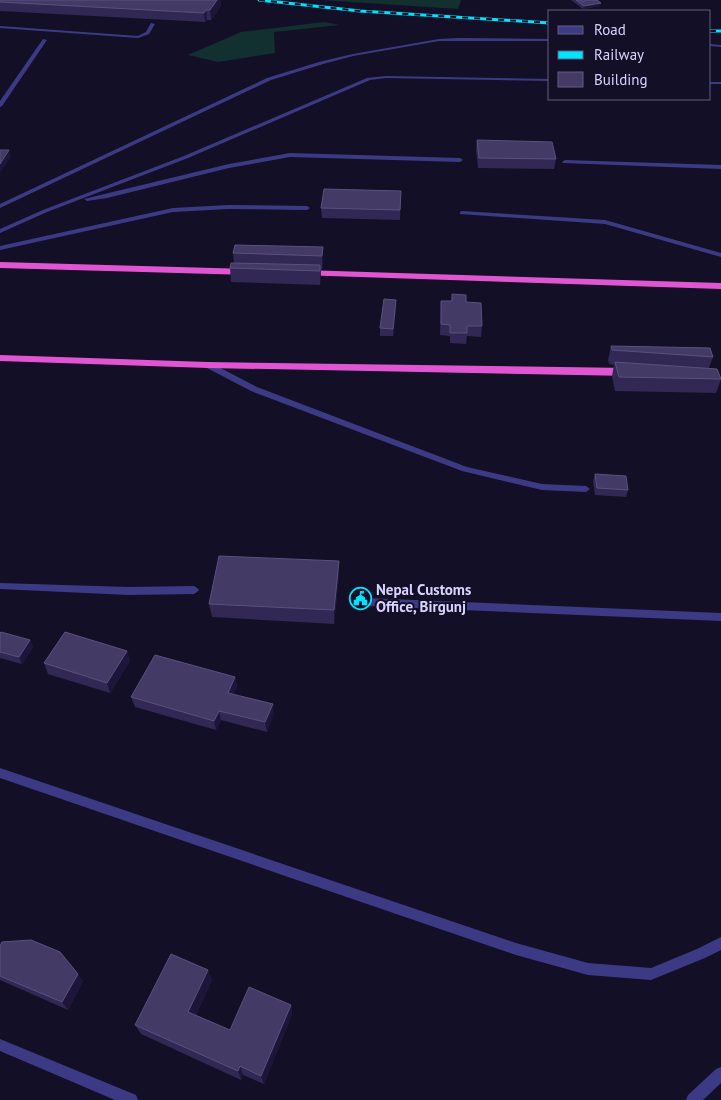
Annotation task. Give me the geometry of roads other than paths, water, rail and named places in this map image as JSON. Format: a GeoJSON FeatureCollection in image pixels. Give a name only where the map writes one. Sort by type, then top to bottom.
{"type":"FeatureCollection","features":[{"type":"Feature","properties":{"kind":"highway"},"geometry":{"type":"LineString","coordinates":[[0,265],[263,272]]}},
{"type":"Feature","properties":{"kind":"highway"},"geometry":{"type":"LineString","coordinates":[[292,273],[721,286]]}},
{"type":"Feature","properties":{"kind":"highway"},"geometry":{"type":"LineString","coordinates":[[0,358],[208,365],[610,370],[638,372]]}},
{"type":"Feature","properties":{"kind":"lane"},"geometry":{"type":"LineString","coordinates":[[0,27],[138,36],[146,35],[151,31],[153,24]]}},
{"type":"Feature","properties":{"kind":"lane"},"geometry":{"type":"LineString","coordinates":[[0,104],[45,40]]}},
{"type":"Feature","properties":{"kind":"lane"},"geometry":{"type":"LineString","coordinates":[[0,206],[269,79],[299,69],[353,55],[439,40],[548,40]]}},
{"type":"Feature","properties":{"kind":"lane"},"geometry":{"type":"LineString","coordinates":[[0,231],[186,157],[369,79],[386,77],[548,80]]}},
{"type":"Feature","properties":{"kind":"lane"},"geometry":{"type":"LineString","coordinates":[[69,202],[107,196],[229,166],[290,155],[460,160]]}},
{"type":"Feature","properties":{"kind":"lane"},"geometry":{"type":"LineString","coordinates":[[565,162],[721,167]]}},
{"type":"Feature","properties":{"kind":"lane"},"geometry":{"type":"LineString","coordinates":[[0,248],[173,210],[228,207],[307,208]]}},
{"type":"Feature","properties":{"kind":"lane"},"geometry":{"type":"LineString","coordinates":[[462,213],[605,222],[721,256]]}},
{"type":"Feature","properties":{"kind":"lane"},"geometry":{"type":"LineString","coordinates":[[208,365],[254,389],[465,469],[542,486],[586,490]]}},
{"type":"Feature","properties":{"kind":"lane"},"geometry":{"type":"LineString","coordinates":[[0,586],[128,591],[194,590]]}},
{"type":"Feature","properties":{"kind":"lane"},"geometry":{"type":"LineString","coordinates":[[366,602],[721,617]]}},
{"type":"Feature","properties":{"kind":"lane"},"geometry":{"type":"LineString","coordinates":[[0,773],[516,949],[588,968],[651,974],[701,954],[721,943]]}},
{"type":"Feature","properties":{"kind":"lane"},"geometry":{"type":"LineString","coordinates":[[0,1046],[131,1100]]}},
{"type":"Feature","properties":{"kind":"lane"},"geometry":{"type":"LineString","coordinates":[[693,1100],[721,1074]]}},
{"type":"Feature","properties":{"kind":"railway"},"geometry":{"type":"LineString","coordinates":[[259,0],[360,11],[548,23]]}},
{"type":"Feature","properties":{"kind":"railway"},"geometry":{"type":"LineString","coordinates":[[711,31],[721,31]]}},
{"type":"Feature","properties":{"kind":"place","name":"Nepal Customs Office, Birgunj"},"geometry":{"type":"Point","coordinates":[360,599]}}]}
